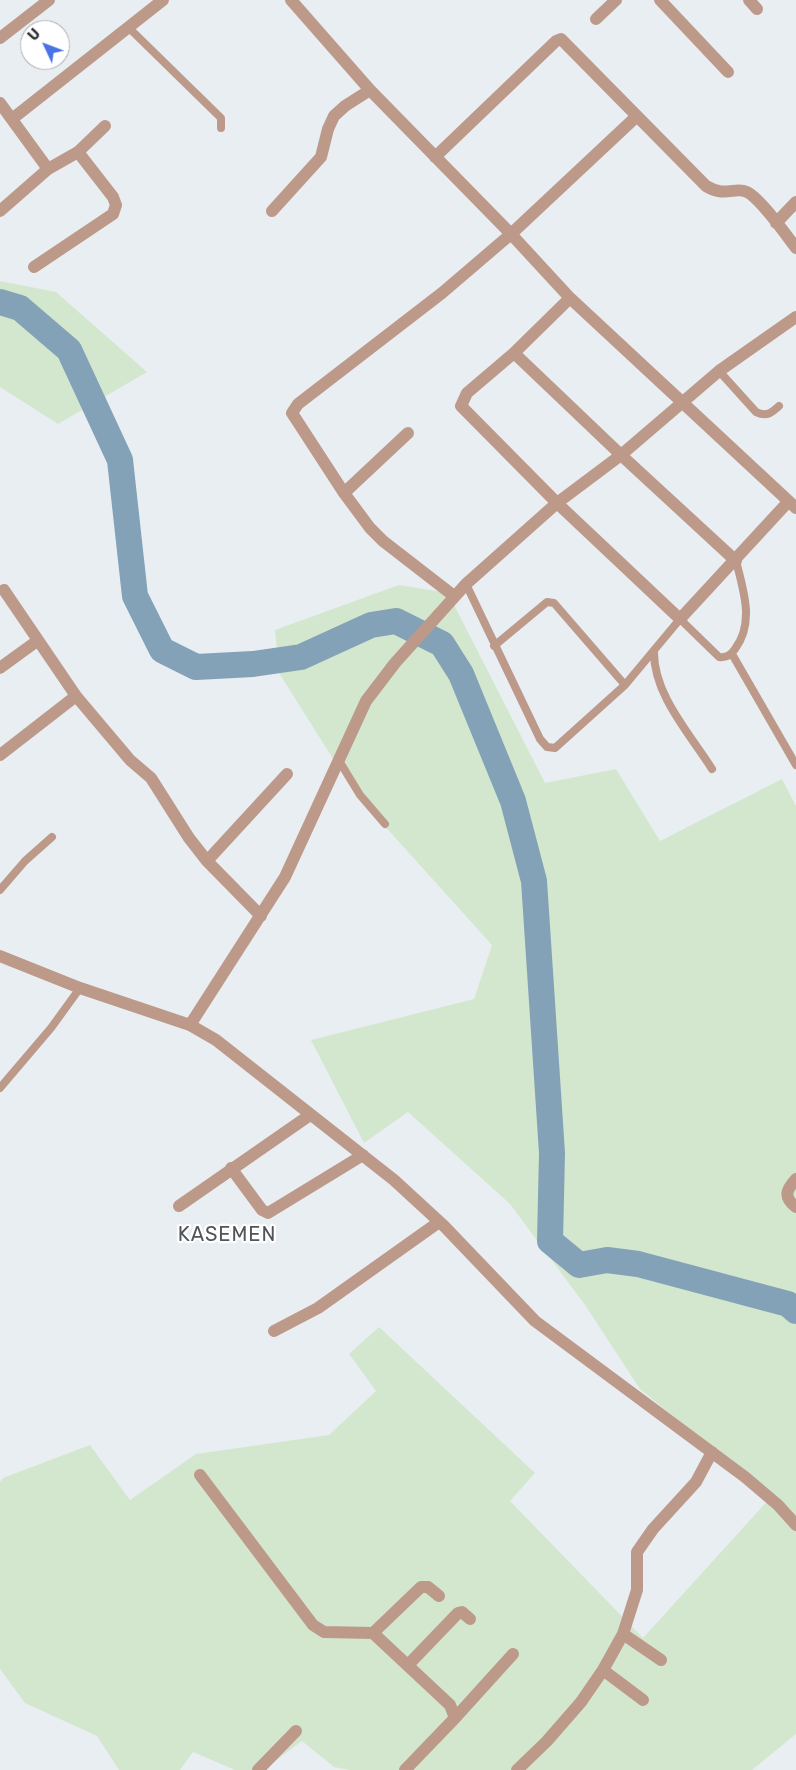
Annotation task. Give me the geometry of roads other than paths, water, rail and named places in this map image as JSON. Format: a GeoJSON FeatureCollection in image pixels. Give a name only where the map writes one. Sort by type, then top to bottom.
{"type":"FeatureCollection","features":[{"type":"Feature","properties":{"kind":"street"},"geometry":{"type":"LineString","coordinates":[[0,38],[49,0]]}},
{"type":"Feature","properties":{"kind":"street"},"geometry":{"type":"LineString","coordinates":[[12,119],[163,0]]}},
{"type":"Feature","properties":{"kind":"street"},"geometry":{"type":"LineString","coordinates":[[291,0],[370,90],[511,234],[570,298],[792,505],[680,619],[556,503],[471,419],[461,406],[467,393],[514,352],[570,298]]}},
{"type":"Feature","properties":{"kind":"street"},"geometry":{"type":"LineString","coordinates":[[596,19],[616,0]]}},
{"type":"Feature","properties":{"kind":"street"},"geometry":{"type":"LineString","coordinates":[[660,0],[728,72]]}},
{"type":"Feature","properties":{"kind":"street"},"geometry":{"type":"LineString","coordinates":[[435,156],[559,39],[566,42],[706,186],[716,192],[746,191],[755,198],[796,248]]}},
{"type":"Feature","properties":{"kind":"street"},"geometry":{"type":"LineString","coordinates":[[272,211],[322,158],[328,129],[334,116],[345,106],[370,90]]}},
{"type":"Feature","properties":{"kind":"street"},"geometry":{"type":"LineString","coordinates":[[0,103],[48,169]]}},
{"type":"Feature","properties":{"kind":"street"},"geometry":{"type":"LineString","coordinates":[[451,600],[370,528],[344,493],[294,418],[292,412],[294,408],[396,330],[511,234],[637,116]]}},
{"type":"Feature","properties":{"kind":"street"},"geometry":{"type":"LineString","coordinates":[[0,211],[48,169],[78,152],[105,126]]}},
{"type":"Feature","properties":{"kind":"street"},"geometry":{"type":"LineString","coordinates":[[34,267],[113,214],[116,205],[113,198],[78,152]]}},
{"type":"Feature","properties":{"kind":"street"},"geometry":{"type":"LineString","coordinates":[[776,223],[796,202]]}},
{"type":"Feature","properties":{"kind":"street"},"geometry":{"type":"LineString","coordinates":[[190,1025],[285,876],[366,702],[395,663],[466,584],[556,503],[620,455],[719,371],[796,317]]}},
{"type":"Feature","properties":{"kind":"street"},"geometry":{"type":"LineString","coordinates":[[514,352],[620,455],[736,561]]}},
{"type":"Feature","properties":{"kind":"street"},"geometry":{"type":"LineString","coordinates":[[344,493],[408,433]]}},
{"type":"Feature","properties":{"kind":"street"},"geometry":{"type":"LineString","coordinates":[[4,590],[76,696],[130,760],[151,778],[189,838],[207,861],[261,916]]}},
{"type":"Feature","properties":{"kind":"street"},"geometry":{"type":"LineString","coordinates":[[0,668],[37,641]]}},
{"type":"Feature","properties":{"kind":"street"},"geometry":{"type":"LineString","coordinates":[[0,754],[76,696]]}},
{"type":"Feature","properties":{"kind":"street"},"geometry":{"type":"LineString","coordinates":[[207,861],[287,774]]}},
{"type":"Feature","properties":{"kind":"street"},"geometry":{"type":"LineString","coordinates":[[0,956],[80,988],[190,1025],[216,1040],[394,1180],[439,1222],[536,1321],[712,1452],[778,1505],[796,1525]]}},
{"type":"Feature","properties":{"kind":"street"},"geometry":{"type":"LineString","coordinates":[[179,1206],[230,1168],[310,1114]]}},
{"type":"Feature","properties":{"kind":"street"},"geometry":{"type":"LineString","coordinates":[[230,1168],[262,1210],[268,1213],[363,1155]]}},
{"type":"Feature","properties":{"kind":"street"},"geometry":{"type":"LineString","coordinates":[[796,1179],[787,1189],[786,1194],[789,1202],[796,1207]]}},
{"type":"Feature","properties":{"kind":"street"},"geometry":{"type":"LineString","coordinates":[[274,1331],[335,1297],[439,1222]]}},
{"type":"Feature","properties":{"kind":"street"},"geometry":{"type":"LineString","coordinates":[[517,1770],[581,1702],[603,1670],[623,1634],[637,1590],[637,1552],[653,1529],[696,1482],[712,1452]]}},
{"type":"Feature","properties":{"kind":"street"},"geometry":{"type":"LineString","coordinates":[[200,1475],[313,1625],[324,1632],[374,1633],[450,1705],[455,1718]]}},
{"type":"Feature","properties":{"kind":"street"},"geometry":{"type":"LineString","coordinates":[[374,1633],[422,1587],[428,1587],[439,1596]]}},
{"type":"Feature","properties":{"kind":"street"},"geometry":{"type":"LineString","coordinates":[[408,1665],[458,1613],[462,1612],[470,1619]]}},
{"type":"Feature","properties":{"kind":"street"},"geometry":{"type":"LineString","coordinates":[[623,1634],[661,1660]]}},
{"type":"Feature","properties":{"kind":"street"},"geometry":{"type":"LineString","coordinates":[[405,1770],[513,1654]]}},
{"type":"Feature","properties":{"kind":"street"},"geometry":{"type":"LineString","coordinates":[[603,1670],[643,1700]]}},
{"type":"Feature","properties":{"kind":"street"},"geometry":{"type":"LineString","coordinates":[[258,1770],[296,1731]]}},
{"type":"Feature","properties":{"kind":"lane"},"geometry":{"type":"LineString","coordinates":[[128,27],[221,118],[221,128]]}},
{"type":"Feature","properties":{"kind":"lane"},"geometry":{"type":"LineString","coordinates":[[719,371],[756,412],[763,415],[770,414],[779,406]]}},
{"type":"Feature","properties":{"kind":"lane"},"geometry":{"type":"LineString","coordinates":[[466,584],[540,739],[547,746],[555,748],[626,685],[680,619],[719,657],[726,658],[732,654],[744,634],[746,624],[744,595],[736,561]]}},
{"type":"Feature","properties":{"kind":"lane"},"geometry":{"type":"LineString","coordinates":[[494,646],[547,602],[554,603],[626,685]]}},
{"type":"Feature","properties":{"kind":"lane"},"geometry":{"type":"LineString","coordinates":[[654,651],[653,667],[666,698],[712,769]]}},
{"type":"Feature","properties":{"kind":"lane"},"geometry":{"type":"LineString","coordinates":[[732,654],[796,765]]}},
{"type":"Feature","properties":{"kind":"lane"},"geometry":{"type":"LineString","coordinates":[[338,759],[360,795],[384,824]]}},
{"type":"Feature","properties":{"kind":"lane"},"geometry":{"type":"LineString","coordinates":[[0,890],[25,861],[52,837]]}},
{"type":"Feature","properties":{"kind":"lane"},"geometry":{"type":"LineString","coordinates":[[0,1088],[51,1028],[80,988]]}},
{"type":"Feature","properties":{"kind":"waterway"},"geometry":{"type":"LineString","coordinates":[[0,302],[20,308],[69,350],[120,460],[135,596],[162,650],[196,667],[253,664],[301,657],[371,625],[396,621],[442,644],[461,674],[513,801],[534,881],[552,1153],[550,1241],[579,1265],[607,1260],[638,1264],[788,1304],[796,1311]]}},
{"type":"Feature","properties":{"kind":"district","name":"KASEMEN"},"geometry":{"type":"Point","coordinates":[227,1235]}}]}
